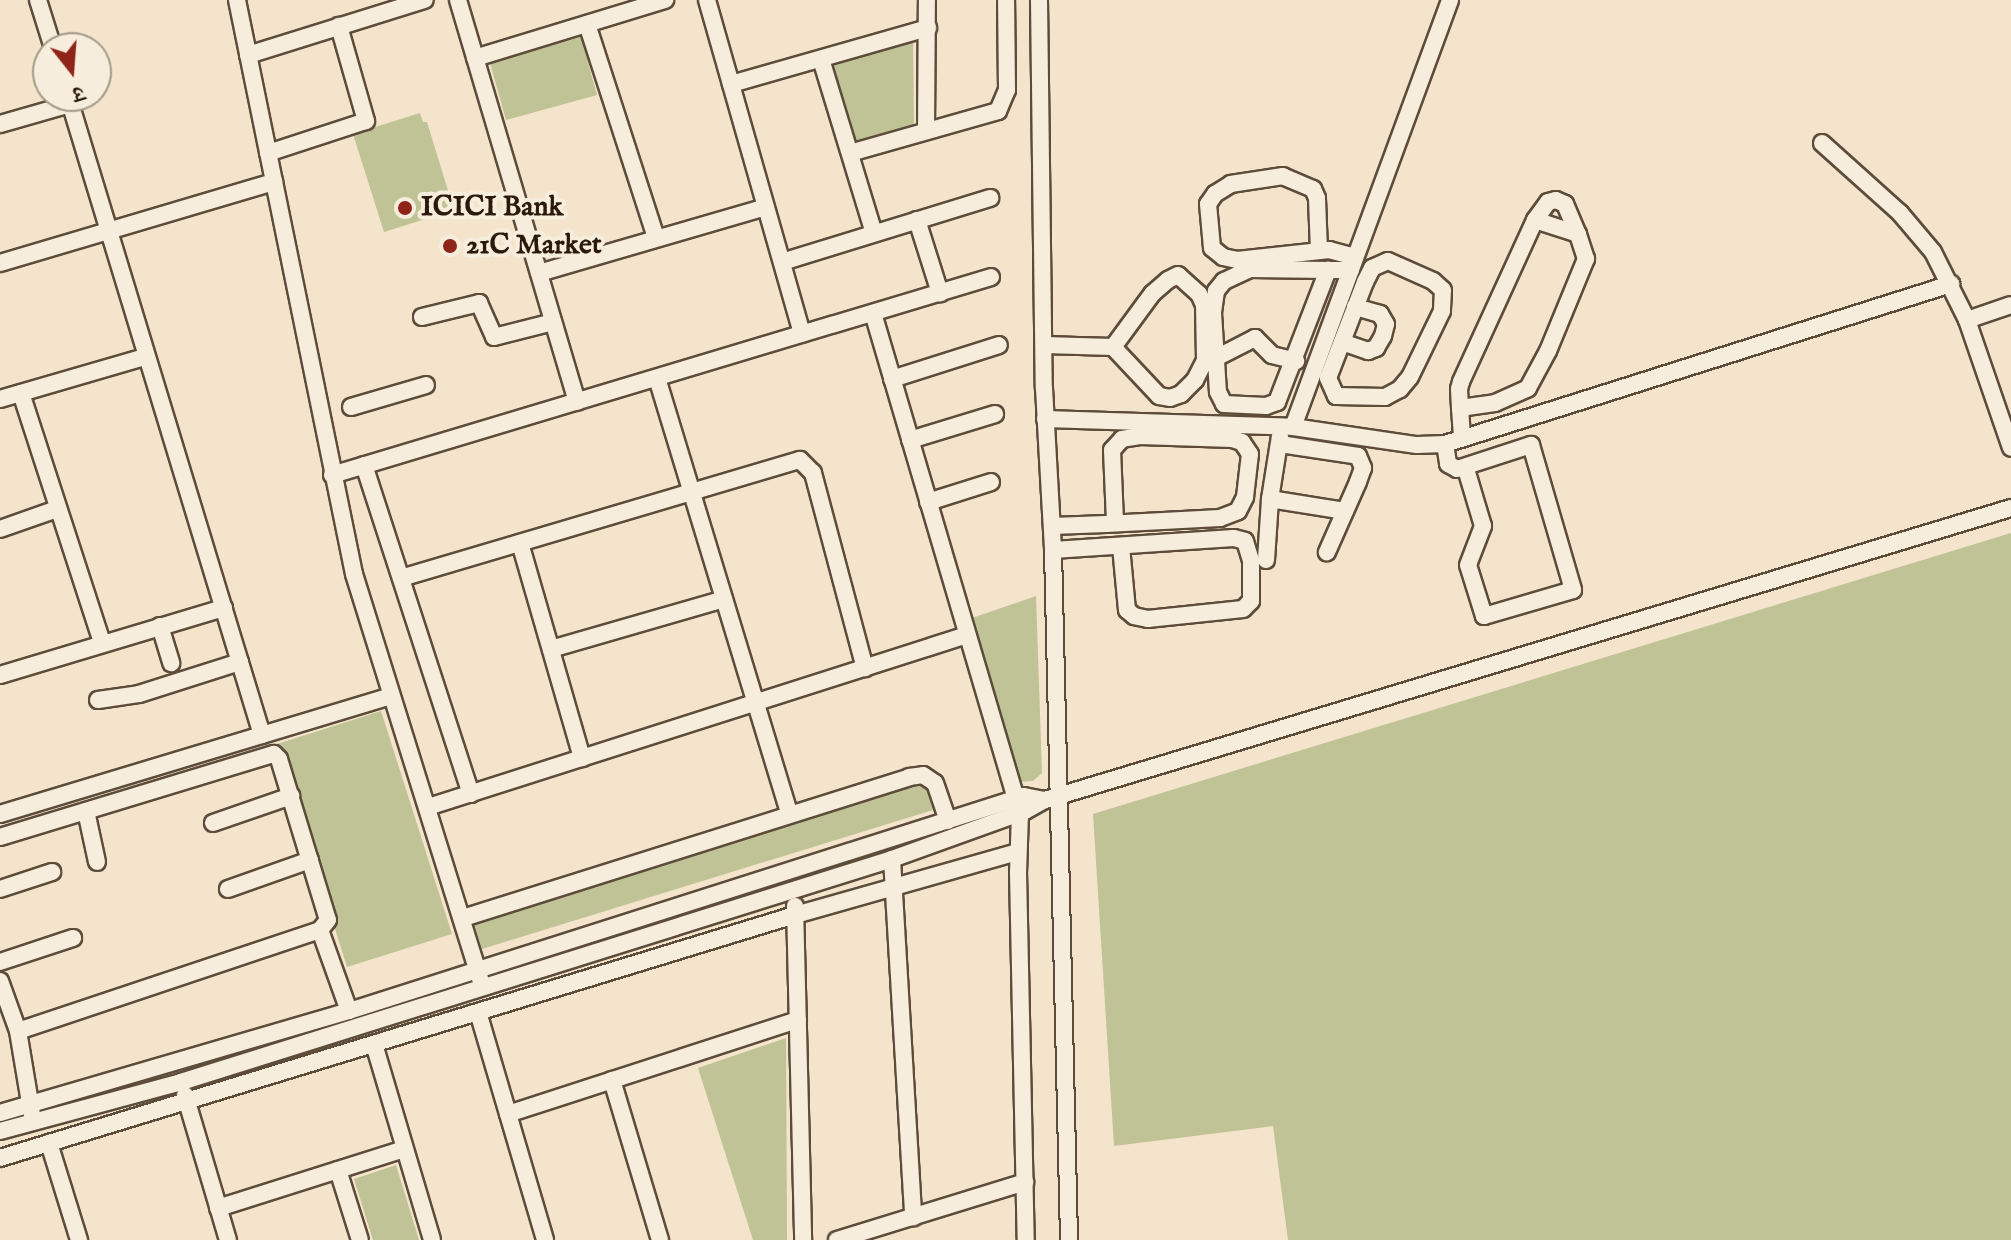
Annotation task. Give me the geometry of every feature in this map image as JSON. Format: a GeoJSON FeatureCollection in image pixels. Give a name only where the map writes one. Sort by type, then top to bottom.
{"type":"FeatureCollection","features":[{"type":"Feature","properties":{"kind":"street"},"geometry":{"type":"LineString","coordinates":[[38,0],[48,32]]}},
{"type":"Feature","properties":{"kind":"street"},"geometry":{"type":"LineString","coordinates":[[237,0],[354,574],[482,986]]}},
{"type":"Feature","properties":{"kind":"street"},"geometry":{"type":"LineString","coordinates":[[248,55],[425,0]]}},
{"type":"Feature","properties":{"kind":"street"},"geometry":{"type":"LineString","coordinates":[[458,0],[577,402]]}},
{"type":"Feature","properties":{"kind":"street"},"geometry":{"type":"LineString","coordinates":[[475,58],[665,0]]}},
{"type":"Feature","properties":{"kind":"street"},"geometry":{"type":"LineString","coordinates":[[926,131],[927,0]]}},
{"type":"Feature","properties":{"kind":"street"},"geometry":{"type":"LineString","coordinates":[[850,153],[986,116],[1003,105],[1007,90],[1006,0]]}},
{"type":"Feature","properties":{"kind":"street"},"geometry":{"type":"LineString","coordinates":[[1039,0],[1045,419],[1053,550],[1052,798],[1069,1240]]}},
{"type":"Feature","properties":{"kind":"street"},"geometry":{"type":"LineString","coordinates":[[1266,560],[1270,499],[1285,433],[1340,330],[1355,307],[1372,268],[1388,261],[1433,281],[1443,290],[1442,311],[1410,377],[1400,389],[1385,397],[1353,399],[1336,396],[1330,388],[1328,378],[1340,330],[1353,263],[1450,0]]}},
{"type":"Feature","properties":{"kind":"street"},"geometry":{"type":"LineString","coordinates":[[712,1],[731,84],[802,334]]}},
{"type":"Feature","properties":{"kind":"street"},"geometry":{"type":"LineString","coordinates":[[587,24],[656,238]]}},
{"type":"Feature","properties":{"kind":"street"},"geometry":{"type":"LineString","coordinates":[[268,153],[366,121],[339,26]]}},
{"type":"Feature","properties":{"kind":"street"},"geometry":{"type":"LineString","coordinates":[[731,84],[928,28]]}},
{"type":"Feature","properties":{"kind":"street"},"geometry":{"type":"LineString","coordinates":[[821,59],[874,233]]}},
{"type":"Feature","properties":{"kind":"street"},"geometry":{"type":"LineString","coordinates":[[0,124],[34,112]]}},
{"type":"Feature","properties":{"kind":"street"},"geometry":{"type":"LineString","coordinates":[[73,112],[262,735]]}},
{"type":"Feature","properties":{"kind":"street"},"geometry":{"type":"LineString","coordinates":[[1822,143],[1900,213],[1933,252],[1967,320],[2011,445]]}},
{"type":"Feature","properties":{"kind":"street"},"geometry":{"type":"LineString","coordinates":[[1319,251],[1317,198],[1313,189],[1292,179],[1283,176],[1231,184],[1215,194],[1208,204],[1212,248],[1223,257],[1237,260],[1319,251],[1353,263]]}},
{"type":"Feature","properties":{"kind":"street"},"geometry":{"type":"LineString","coordinates":[[0,263],[274,182]]}},
{"type":"Feature","properties":{"kind":"street"},"geometry":{"type":"LineString","coordinates":[[782,262],[990,198]]}},
{"type":"Feature","properties":{"kind":"street"},"geometry":{"type":"LineString","coordinates":[[1460,408],[1495,403],[1528,388],[1548,351],[1586,259],[1565,204],[1556,200],[1548,202],[1535,220],[1461,382],[1460,408],[1462,438]]}},
{"type":"Feature","properties":{"kind":"street"},"geometry":{"type":"LineString","coordinates":[[539,273],[766,207]]}},
{"type":"Feature","properties":{"kind":"street"},"geometry":{"type":"LineString","coordinates":[[917,220],[940,293]]}},
{"type":"Feature","properties":{"kind":"street"},"geometry":{"type":"LineString","coordinates":[[1535,220],[1578,234]]}},
{"type":"Feature","properties":{"kind":"street"},"geometry":{"type":"LineString","coordinates":[[1328,270],[1296,361],[1277,402],[1235,406],[1224,404],[1218,392],[1213,313],[1216,291],[1224,281],[1250,269],[1328,270],[1353,263]]}},
{"type":"Feature","properties":{"kind":"street"},"geometry":{"type":"LineString","coordinates":[[1044,345],[1113,347],[1159,396],[1170,398],[1181,394],[1195,380],[1205,360],[1204,305],[1186,279],[1178,275],[1152,294],[1113,347]]}},
{"type":"Feature","properties":{"kind":"street"},"geometry":{"type":"LineString","coordinates":[[332,475],[991,277]]}},
{"type":"Feature","properties":{"kind":"street"},"geometry":{"type":"LineString","coordinates":[[1045,419],[1285,433],[1417,445],[1445,444],[1951,284]]}},
{"type":"Feature","properties":{"kind":"street"},"geometry":{"type":"LineString","coordinates":[[422,317],[479,303],[494,337],[553,322]]}},
{"type":"Feature","properties":{"kind":"street"},"geometry":{"type":"LineString","coordinates":[[1967,320],[2011,305]]}},
{"type":"Feature","properties":{"kind":"street"},"geometry":{"type":"LineString","coordinates":[[1340,330],[1368,351],[1376,348],[1386,324],[1380,314],[1355,307]]}},
{"type":"Feature","properties":{"kind":"street"},"geometry":{"type":"LineString","coordinates":[[873,313],[1018,806],[1026,1240]]}},
{"type":"Feature","properties":{"kind":"street"},"geometry":{"type":"LineString","coordinates":[[1216,358],[1255,338],[1272,355],[1296,361]]}},
{"type":"Feature","properties":{"kind":"street"},"geometry":{"type":"LineString","coordinates":[[892,379],[999,345]]}},
{"type":"Feature","properties":{"kind":"street"},"geometry":{"type":"LineString","coordinates":[[0,399],[145,357]]}},
{"type":"Feature","properties":{"kind":"street"},"geometry":{"type":"LineString","coordinates":[[657,378],[789,813]]}},
{"type":"Feature","properties":{"kind":"street"},"geometry":{"type":"LineString","coordinates":[[351,407],[426,385]]}},
{"type":"Feature","properties":{"kind":"street"},"geometry":{"type":"LineString","coordinates":[[21,393],[102,642]]}},
{"type":"Feature","properties":{"kind":"street"},"geometry":{"type":"LineString","coordinates":[[910,440],[995,414]]}},
{"type":"Feature","properties":{"kind":"street"},"geometry":{"type":"LineString","coordinates":[[1285,433],[1358,456],[1363,468],[1327,552]]}},
{"type":"Feature","properties":{"kind":"street"},"geometry":{"type":"LineString","coordinates":[[1052,526],[1115,523],[1220,518],[1238,511],[1245,497],[1250,454],[1242,442],[1232,439],[1140,436],[1122,439],[1112,450],[1115,523]]}},
{"type":"Feature","properties":{"kind":"street"},"geometry":{"type":"LineString","coordinates":[[1445,444],[1448,464],[1466,469],[1531,445],[1573,590],[1484,616],[1468,565],[1483,526],[1466,469]]}},
{"type":"Feature","properties":{"kind":"street"},"geometry":{"type":"LineString","coordinates":[[401,578],[795,461],[810,467],[865,668]]}},
{"type":"Feature","properties":{"kind":"street"},"geometry":{"type":"LineString","coordinates":[[364,465],[471,794]]}},
{"type":"Feature","properties":{"kind":"street"},"geometry":{"type":"LineString","coordinates":[[928,502],[991,482]]}},
{"type":"Feature","properties":{"kind":"street"},"geometry":{"type":"LineString","coordinates":[[1270,499],[1345,511]]}},
{"type":"Feature","properties":{"kind":"street"},"geometry":{"type":"LineString","coordinates":[[0,1113],[32,1113],[181,1082],[892,859],[1018,806],[1024,796],[1052,798],[2011,508]]}},
{"type":"Feature","properties":{"kind":"street"},"geometry":{"type":"LineString","coordinates":[[0,529],[57,509]]}},
{"type":"Feature","properties":{"kind":"street"},"geometry":{"type":"LineString","coordinates":[[1053,550],[1234,538],[1245,541],[1251,561],[1251,601],[1243,609],[1148,619],[1134,616],[1127,610],[1121,546]]}},
{"type":"Feature","properties":{"kind":"street"},"geometry":{"type":"LineString","coordinates":[[520,543],[582,758]]}},
{"type":"Feature","properties":{"kind":"street"},"geometry":{"type":"LineString","coordinates":[[551,649],[724,599]]}},
{"type":"Feature","properties":{"kind":"street"},"geometry":{"type":"LineString","coordinates":[[0,675],[224,608]]}},
{"type":"Feature","properties":{"kind":"street"},"geometry":{"type":"LineString","coordinates":[[160,626],[171,663]]}},
{"type":"Feature","properties":{"kind":"street"},"geometry":{"type":"LineString","coordinates":[[428,807],[967,635]]}},
{"type":"Feature","properties":{"kind":"street"},"geometry":{"type":"LineString","coordinates":[[98,700],[139,694],[240,662]]}},
{"type":"Feature","properties":{"kind":"street"},"geometry":{"type":"LineString","coordinates":[[0,814],[391,696]]}},
{"type":"Feature","properties":{"kind":"street"},"geometry":{"type":"LineString","coordinates":[[0,837],[271,754],[279,759],[328,920],[320,930],[18,1031]]}},
{"type":"Feature","properties":{"kind":"street"},"geometry":{"type":"LineString","coordinates":[[463,918],[789,813],[923,775],[935,783],[948,821]]}},
{"type":"Feature","properties":{"kind":"street"},"geometry":{"type":"LineString","coordinates":[[213,823],[291,796]]}},
{"type":"Feature","properties":{"kind":"street"},"geometry":{"type":"LineString","coordinates":[[0,1131],[32,1113],[176,1062],[349,1011],[948,821],[1018,806]]}},
{"type":"Feature","properties":{"kind":"street"},"geometry":{"type":"LineString","coordinates":[[86,811],[97,862]]}},
{"type":"Feature","properties":{"kind":"street"},"geometry":{"type":"LineString","coordinates":[[0,1158],[795,915],[1017,852]]}},
{"type":"Feature","properties":{"kind":"street"},"geometry":{"type":"LineString","coordinates":[[892,859],[913,1217]]}},
{"type":"Feature","properties":{"kind":"street"},"geometry":{"type":"LineString","coordinates":[[228,889],[310,860]]}},
{"type":"Feature","properties":{"kind":"street"},"geometry":{"type":"LineString","coordinates":[[0,889],[52,872]]}},
{"type":"Feature","properties":{"kind":"street"},"geometry":{"type":"LineString","coordinates":[[794,889],[803,1240]]}},
{"type":"Feature","properties":{"kind":"street"},"geometry":{"type":"LineString","coordinates":[[672,928],[676,951]]}},
{"type":"Feature","properties":{"kind":"street"},"geometry":{"type":"LineString","coordinates":[[320,930],[349,1011]]}},
{"type":"Feature","properties":{"kind":"street"},"geometry":{"type":"LineString","coordinates":[[0,962],[73,938]]}},
{"type":"Feature","properties":{"kind":"street"},"geometry":{"type":"LineString","coordinates":[[560,962],[569,985]]}},
{"type":"Feature","properties":{"kind":"street"},"geometry":{"type":"LineString","coordinates":[[0,981],[18,1031],[32,1113]]}},
{"type":"Feature","properties":{"kind":"street"},"geometry":{"type":"LineString","coordinates":[[478,1012],[545,1240]]}},
{"type":"Feature","properties":{"kind":"street"},"geometry":{"type":"LineString","coordinates":[[508,1114],[798,1020]]}},
{"type":"Feature","properties":{"kind":"street"},"geometry":{"type":"LineString","coordinates":[[374,1044],[432,1240]]}},
{"type":"Feature","properties":{"kind":"street"},"geometry":{"type":"LineString","coordinates":[[176,1062],[228,1240]]}},
{"type":"Feature","properties":{"kind":"street"},"geometry":{"type":"LineString","coordinates":[[612,1080],[660,1240]]}},
{"type":"Feature","properties":{"kind":"street"},"geometry":{"type":"LineString","coordinates":[[49,1143],[79,1240]]}},
{"type":"Feature","properties":{"kind":"street"},"geometry":{"type":"LineString","coordinates":[[218,1208],[404,1149]]}},
{"type":"Feature","properties":{"kind":"street"},"geometry":{"type":"LineString","coordinates":[[338,1170],[360,1240]]}},
{"type":"Feature","properties":{"kind":"street"},"geometry":{"type":"LineString","coordinates":[[837,1240],[1025,1182]]}},
{"type":"Feature","properties":{"kind":"green space"},"geometry":{"type":"Polygon","coordinates":[[[913,36],[914,126],[856,143],[831,63],[913,36]]]}},
{"type":"Feature","properties":{"kind":"green space"},"geometry":{"type":"Polygon","coordinates":[[[581,37],[597,95],[506,120],[490,63],[581,37]]]}},
{"type":"Feature","properties":{"kind":"green space"},"geometry":{"type":"Polygon","coordinates":[[[420,113],[423,122],[427,122],[454,210],[384,232],[353,134],[420,113]]]}},
{"type":"Feature","properties":{"kind":"green space"},"geometry":{"type":"Polygon","coordinates":[[[2011,533],[2011,1240],[1288,1240],[1273,1126],[1114,1146],[1093,814],[2011,533]]]}},
{"type":"Feature","properties":{"kind":"green space"},"geometry":{"type":"Polygon","coordinates":[[[1036,596],[1042,773],[1033,781],[1017,782],[972,618],[1036,596]]]}},
{"type":"Feature","properties":{"kind":"green space"},"geometry":{"type":"Polygon","coordinates":[[[381,711],[452,934],[347,967],[277,744],[381,711]]]}},
{"type":"Feature","properties":{"kind":"green space"},"geometry":{"type":"Polygon","coordinates":[[[923,778],[933,810],[482,949],[472,917],[923,778]]]}},
{"type":"Feature","properties":{"kind":"green space"},"geometry":{"type":"Polygon","coordinates":[[[786,1038],[787,1240],[753,1240],[698,1068],[786,1038]]]}},
{"type":"Feature","properties":{"kind":"green space"},"geometry":{"type":"Polygon","coordinates":[[[396,1165],[419,1240],[373,1240],[354,1179],[396,1165]]]}},
{"type":"Feature","properties":{"kind":"place","name":"ICICI Bank"},"geometry":{"type":"Point","coordinates":[405,208]}},
{"type":"Feature","properties":{"kind":"place","name":"21C Market"},"geometry":{"type":"Point","coordinates":[450,246]}}]}
